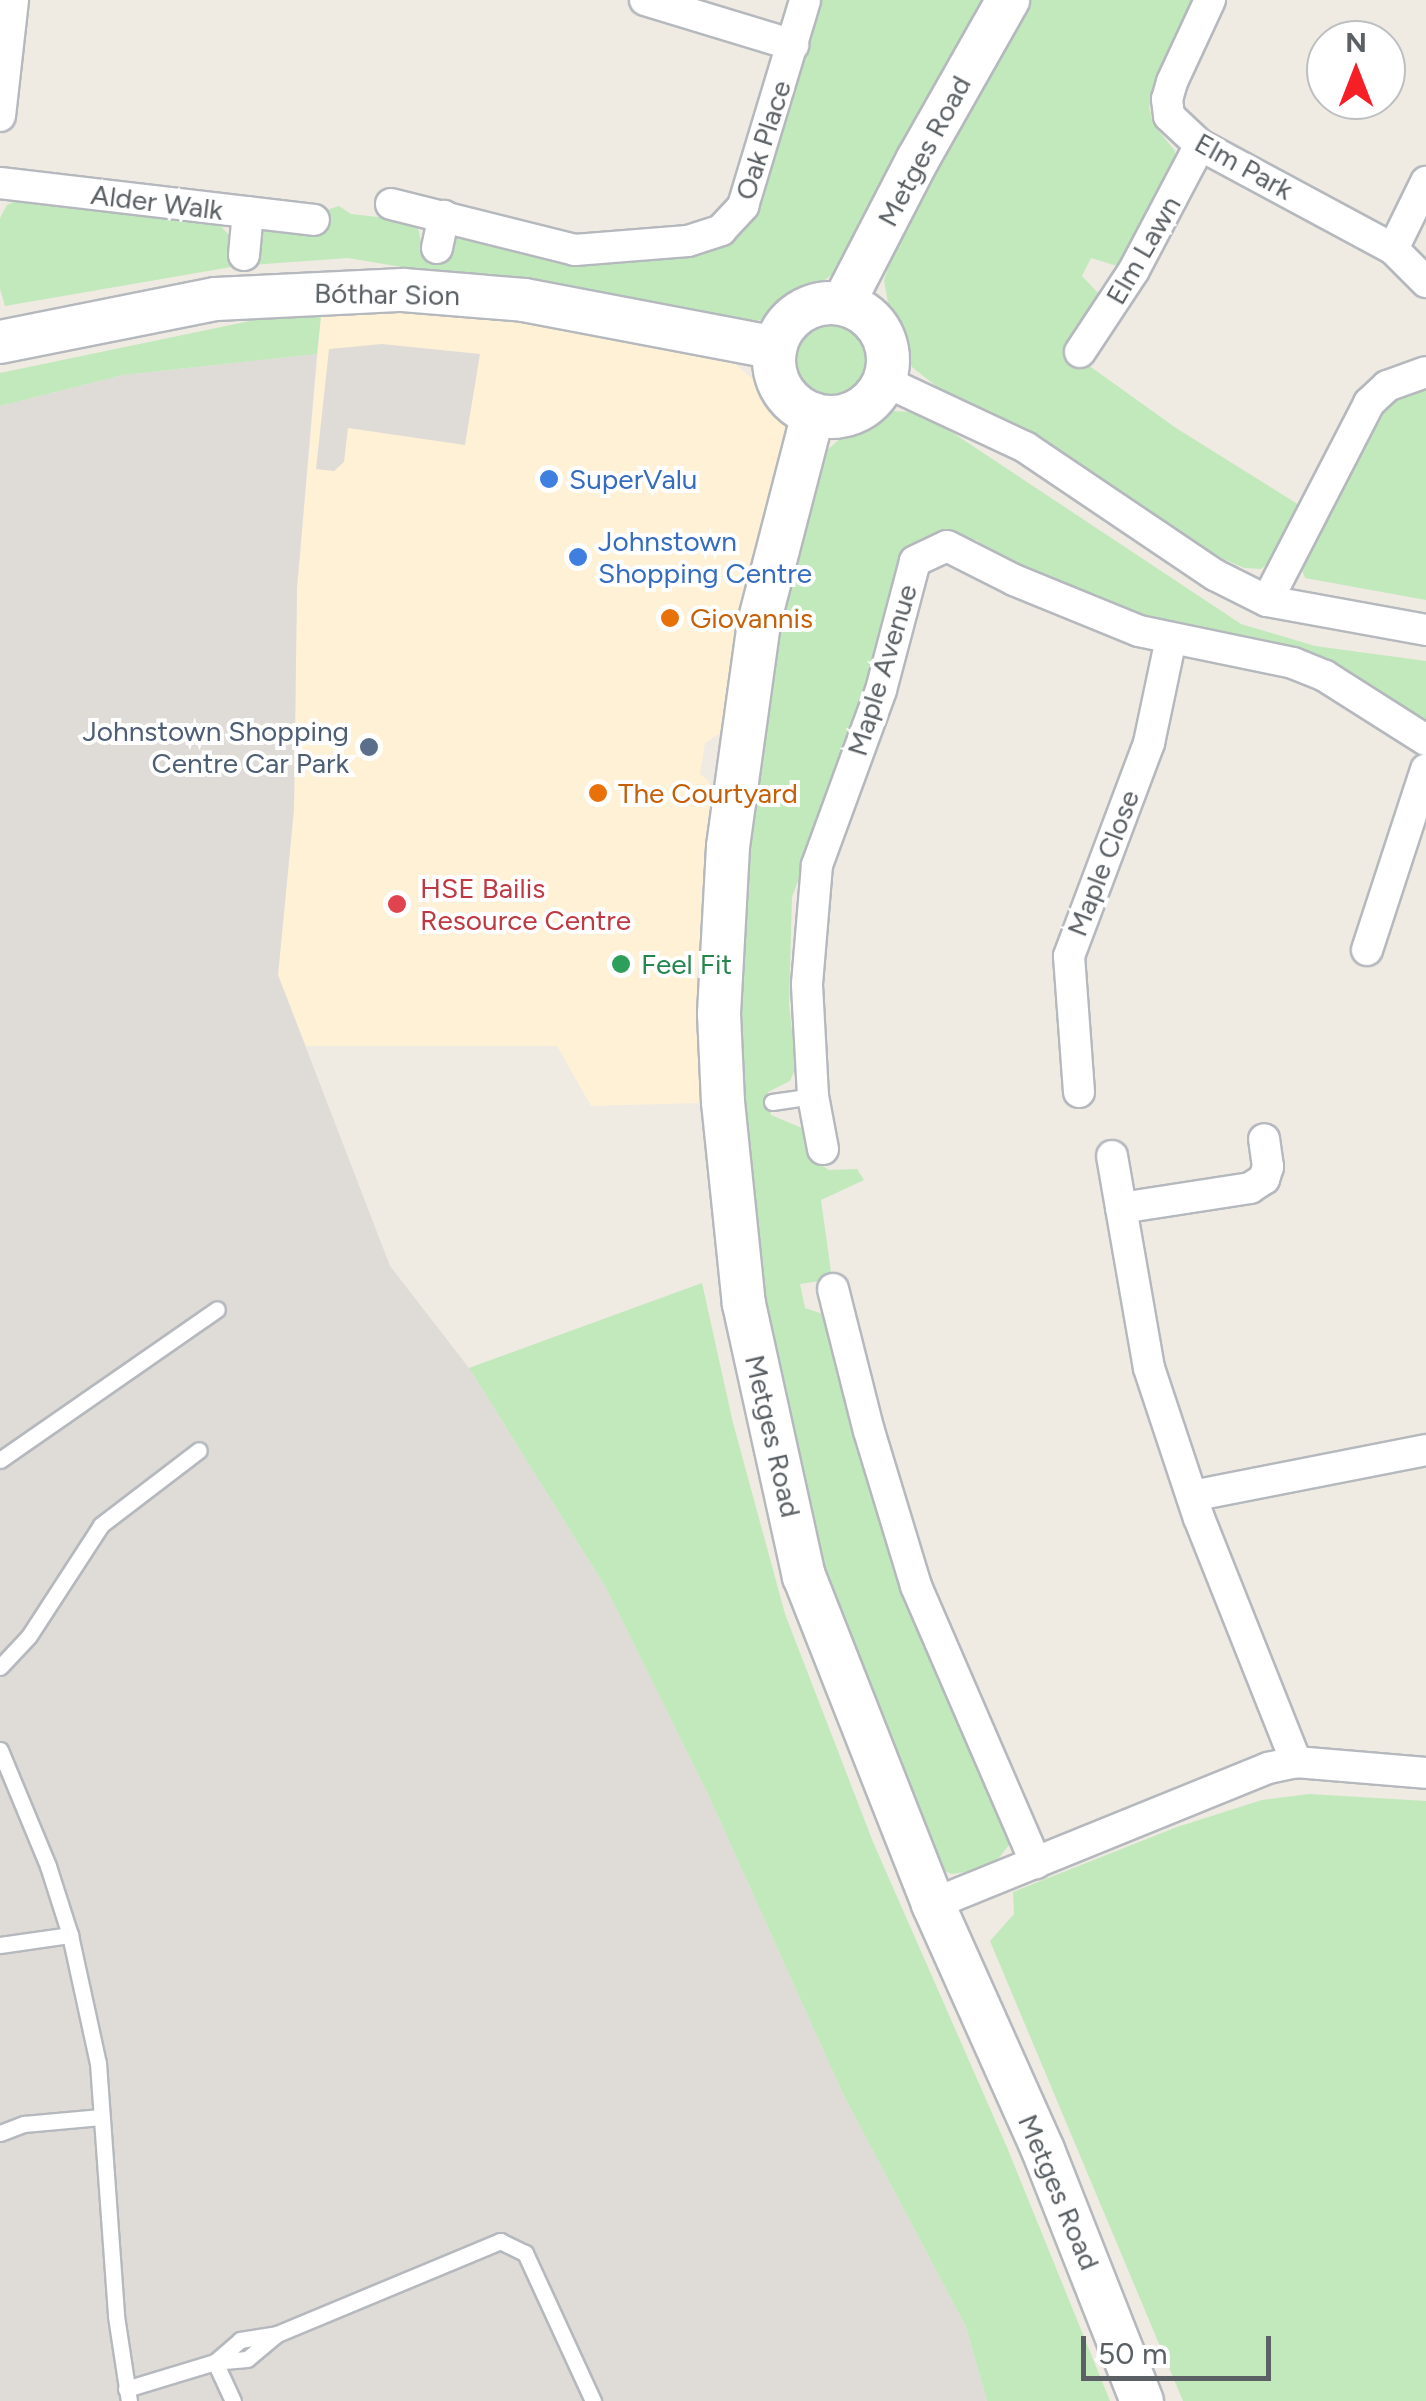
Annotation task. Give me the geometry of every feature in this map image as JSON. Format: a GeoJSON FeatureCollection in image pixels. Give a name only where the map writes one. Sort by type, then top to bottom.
{"type":"FeatureCollection","features":[{"type":"Feature","properties":{"kind":"street"},"geometry":{"type":"LineString","coordinates":[[0,116],[12,0]]}},
{"type":"Feature","properties":{"kind":"street"},"geometry":{"type":"LineString","coordinates":[[645,0],[793,45]]}},
{"type":"Feature","properties":{"kind":"street","name":"Oak Place"},"geometry":{"type":"LineString","coordinates":[[390,204],[575,250],[688,241],[721,230],[743,206],[805,0]]}},
{"type":"Feature","properties":{"kind":"street","name":"Metges Road"},"geometry":{"type":"LineString","coordinates":[[844,304],[918,159],[1008,0]]}},
{"type":"Feature","properties":{"kind":"street","name":"Elm Park"},"geometry":{"type":"LineString","coordinates":[[1210,0],[1166,99],[1168,116],[1200,145],[1393,248],[1426,282]]}},
{"type":"Feature","properties":{"kind":"street","name":"Elm Lawn"},"geometry":{"type":"LineString","coordinates":[[1080,352],[1134,270],[1200,145]]}},
{"type":"Feature","properties":{"kind":"street"},"geometry":{"type":"LineString","coordinates":[[1393,248],[1426,182]]}},
{"type":"Feature","properties":{"kind":"street","name":"Alder Walk"},"geometry":{"type":"LineString","coordinates":[[0,183],[314,220]]}},
{"type":"Feature","properties":{"kind":"street"},"geometry":{"type":"LineString","coordinates":[[244,254],[248,212]]}},
{"type":"Feature","properties":{"kind":"street"},"geometry":{"type":"LineString","coordinates":[[437,248],[444,216]]}},
{"type":"Feature","properties":{"kind":"street","name":"Bóthar Sion"},"geometry":{"type":"LineString","coordinates":[[0,342],[216,299],[403,290],[524,300],[775,348]]}},
{"type":"Feature","properties":{"kind":"street"},"geometry":{"type":"LineString","coordinates":[[844,304],[868,316],[882,333],[888,354],[884,381],[868,403],[853,413],[830,417],[813,414],[799,408],[781,388],[775,348],[783,328],[805,308],[844,304]]}},
{"type":"Feature","properties":{"kind":"street"},"geometry":{"type":"LineString","coordinates":[[1267,602],[1369,403],[1387,386],[1426,372]]}},
{"type":"Feature","properties":{"kind":"street"},"geometry":{"type":"LineString","coordinates":[[884,381],[1026,447],[1214,575],[1267,602],[1426,630]]}},
{"type":"Feature","properties":{"kind":"street","name":"Metges Road"},"geometry":{"type":"LineString","coordinates":[[813,414],[759,623],[728,847],[720,996],[723,1102],[744,1304],[804,1576],[933,1904],[1043,2150],[1142,2401]]}},
{"type":"Feature","properties":{"kind":"street","name":"Maple Avenue"},"geometry":{"type":"LineString","coordinates":[[823,1149],[813,1096],[806,984],[817,865],[881,690],[915,561],[947,546],[1014,580],[1138,631],[1293,663],[1325,676],[1426,740]]}},
{"type":"Feature","properties":{"kind":"street","name":"Maple Close"},"geometry":{"type":"LineString","coordinates":[[1079,1092],[1069,956],[1150,744],[1171,639]]}},
{"type":"Feature","properties":{"kind":"street"},"geometry":{"type":"LineString","coordinates":[[1368,950],[1426,769]]}},
{"type":"Feature","properties":{"kind":"street"},"geometry":{"type":"LineString","coordinates":[[1121,1208],[1250,1188],[1264,1179],[1268,1167],[1264,1139]]}},
{"type":"Feature","properties":{"kind":"street"},"geometry":{"type":"LineString","coordinates":[[1112,1156],[1150,1368],[1192,1496],[1296,1762]]}},
{"type":"Feature","properties":{"kind":"street"},"geometry":{"type":"LineString","coordinates":[[833,1289],[869,1431],[916,1586],[1036,1863]]}},
{"type":"Feature","properties":{"kind":"street"},"geometry":{"type":"LineString","coordinates":[[1192,1496],[1426,1450]]}},
{"type":"Feature","properties":{"kind":"street"},"geometry":{"type":"LineString","coordinates":[[933,1904],[1240,1778],[1296,1762],[1426,1773]]}},
{"type":"Feature","properties":{"kind":"lane"},"geometry":{"type":"LineString","coordinates":[[772,1102],[813,1096]]}},
{"type":"Feature","properties":{"kind":"lane"},"geometry":{"type":"LineString","coordinates":[[0,1460],[217,1309]]}},
{"type":"Feature","properties":{"kind":"lane"},"geometry":{"type":"LineString","coordinates":[[0,1667],[29,1636],[101,1525],[198,1450]]}},
{"type":"Feature","properties":{"kind":"lane"},"geometry":{"type":"LineString","coordinates":[[0,1750],[48,1866],[70,1935],[98,2063],[127,2395],[215,2362],[247,2358],[277,2334],[500,2241],[525,2253],[593,2401]]}},
{"type":"Feature","properties":{"kind":"lane"},"geometry":{"type":"LineString","coordinates":[[0,1945],[70,1935]]}},
{"type":"Feature","properties":{"kind":"lane"},"geometry":{"type":"LineString","coordinates":[[0,2133],[24,2124],[101,2118]]}},
{"type":"Feature","properties":{"kind":"lane"},"geometry":{"type":"LineString","coordinates":[[215,2362],[232,2401]]}},
{"type":"Feature","properties":{"kind":"shaded area","name":"Johnstown Shopping Centre"},"geometry":{"type":"Polygon","coordinates":[[[322,306],[504,313],[727,357],[776,399],[785,425],[783,453],[728,683],[720,733],[705,743],[700,774],[708,780],[714,794],[703,1086],[698,1103],[591,1106],[557,1046],[306,1046],[278,975],[294,809],[297,588],[322,306]]]}},
{"type":"Feature","properties":{"kind":"shaded area"},"geometry":{"type":"Polygon","coordinates":[[[382,344],[480,354],[465,445],[348,428],[344,462],[334,471],[316,469],[329,349],[382,344]]]}},
{"type":"Feature","properties":{"kind":"shaded area"},"geometry":{"type":"Polygon","coordinates":[[[317,354],[297,588],[294,809],[278,975],[390,1266],[469,1368],[606,1588],[707,1792],[843,2094],[966,2327],[987,2401],[0,2401],[0,406],[123,375],[317,354]]]}},
{"type":"Feature","properties":{"kind":"green space"},"geometry":{"type":"Polygon","coordinates":[[[816,0],[992,0],[842,267],[781,313],[754,322],[717,320],[348,258],[237,266],[5,306],[0,289],[0,218],[7,205],[23,198],[214,219],[230,236],[232,250],[259,232],[339,206],[351,214],[404,220],[418,228],[422,246],[440,251],[459,236],[584,263],[711,249],[733,238],[816,0]]]}},
{"type":"Feature","properties":{"kind":"green space"},"geometry":{"type":"Polygon","coordinates":[[[1025,0],[1192,0],[1149,106],[1153,124],[1175,151],[1174,170],[1126,259],[1117,266],[1091,258],[1082,276],[1100,295],[1081,360],[1176,428],[1299,505],[1273,559],[1261,569],[1244,568],[1219,557],[1033,437],[941,390],[912,367],[892,326],[884,280],[901,229],[1025,0]]]}},
{"type":"Feature","properties":{"kind":"green space"},"geometry":{"type":"Polygon","coordinates":[[[322,306],[317,354],[123,375],[0,406],[0,373],[322,306]]]}},
{"type":"Feature","properties":{"kind":"green space"},"geometry":{"type":"Polygon","coordinates":[[[832,326],[846,328],[857,336],[865,347],[865,375],[857,386],[846,394],[832,396],[818,394],[807,386],[799,375],[797,361],[799,347],[807,336],[818,328],[832,326]]]}},
{"type":"Feature","properties":{"kind":"green space"},"geometry":{"type":"Polygon","coordinates":[[[1426,382],[1426,600],[1305,578],[1300,565],[1330,494],[1389,398],[1426,382]]]}},
{"type":"Feature","properties":{"kind":"green space"},"geometry":{"type":"Polygon","coordinates":[[[888,411],[916,412],[938,423],[1241,624],[1315,646],[1426,661],[1426,719],[1366,687],[1122,612],[1004,563],[977,540],[935,536],[823,813],[792,897],[789,1004],[796,1067],[790,1081],[768,1092],[771,1115],[804,1129],[815,1161],[829,1170],[857,1169],[864,1180],[821,1200],[832,1279],[800,1284],[805,1308],[823,1314],[870,1476],[1008,1831],[1009,1845],[998,1859],[978,1870],[952,1874],[939,1869],[855,1681],[766,1359],[735,1108],[743,797],[813,463],[855,425],[888,411]]]}},
{"type":"Feature","properties":{"kind":"green space"},"geometry":{"type":"Polygon","coordinates":[[[702,1283],[733,1423],[785,1614],[873,1842],[1006,2145],[1110,2401],[987,2401],[966,2327],[843,2094],[707,1792],[606,1588],[469,1368],[702,1283]]]}},
{"type":"Feature","properties":{"kind":"green space"},"geometry":{"type":"Polygon","coordinates":[[[1309,1794],[1426,1801],[1426,2401],[1183,2401],[990,1941],[1014,1914],[1013,1892],[1177,1827],[1262,1800],[1309,1794]]]}},
{"type":"Feature","properties":{"kind":"place","name":"SuperValu"},"geometry":{"type":"Point","coordinates":[549,479]}},
{"type":"Feature","properties":{"kind":"place","name":"Johnstown Shopping Centre"},"geometry":{"type":"Point","coordinates":[578,557]}},
{"type":"Feature","properties":{"kind":"place","name":"Giovannis"},"geometry":{"type":"Point","coordinates":[670,618]}},
{"type":"Feature","properties":{"kind":"place","name":"Johnstown Shopping Centre Car Park"},"geometry":{"type":"Point","coordinates":[369,747]}},
{"type":"Feature","properties":{"kind":"place","name":"The Courtyard"},"geometry":{"type":"Point","coordinates":[598,793]}},
{"type":"Feature","properties":{"kind":"place","name":"HSE Bailis Resource Centre"},"geometry":{"type":"Point","coordinates":[397,904]}},
{"type":"Feature","properties":{"kind":"place","name":"Feel Fit"},"geometry":{"type":"Point","coordinates":[621,964]}}]}
